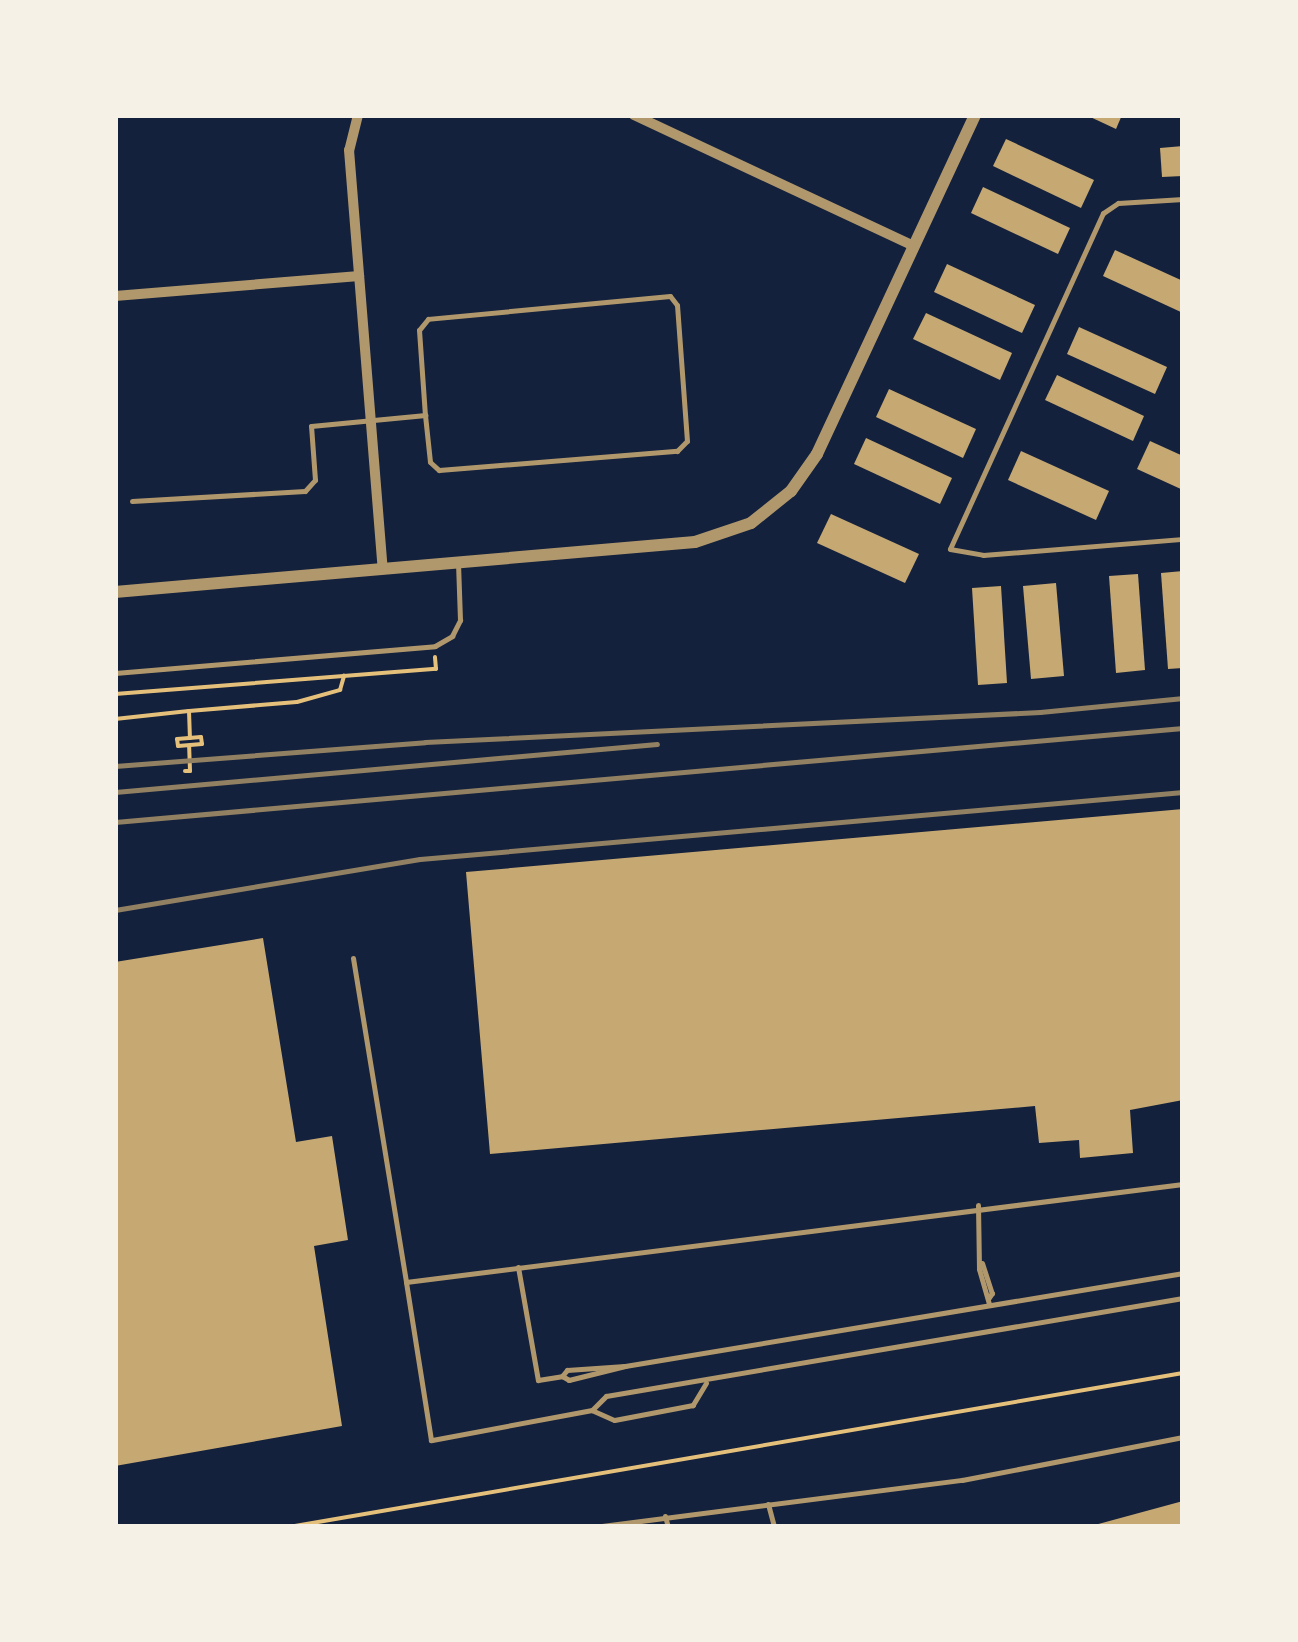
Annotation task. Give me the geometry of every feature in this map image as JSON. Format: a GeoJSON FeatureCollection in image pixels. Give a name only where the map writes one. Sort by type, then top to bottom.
{"type":"FeatureCollection","features":[{"type":"Feature","properties":{"kind":"street"},"geometry":{"type":"LineString","coordinates":[[358,115],[349,150],[383,569]]}},
{"type":"Feature","properties":{"kind":"street"},"geometry":{"type":"LineString","coordinates":[[634,115],[914,246]]}},
{"type":"Feature","properties":{"kind":"street"},"geometry":{"type":"LineString","coordinates":[[115,592],[696,542],[768,512],[810,466],[975,115]]}},
{"type":"Feature","properties":{"kind":"street"},"geometry":{"type":"LineString","coordinates":[[115,296],[359,276]]}},
{"type":"Feature","properties":{"kind":"lane"},"geometry":{"type":"LineString","coordinates":[[1183,200],[1118,203],[1104,213],[950,550],[983,556],[1183,539]]}},
{"type":"Feature","properties":{"kind":"lane"},"geometry":{"type":"LineString","coordinates":[[670,296],[677,305],[687,441],[677,451],[439,470],[430,462],[425,415],[419,330],[428,319],[670,296]]}},
{"type":"Feature","properties":{"kind":"lane"},"geometry":{"type":"LineString","coordinates":[[132,501],[305,491],[315,480],[311,426],[425,415]]}},
{"type":"Feature","properties":{"kind":"lane"},"geometry":{"type":"LineString","coordinates":[[115,674],[431,646],[452,636],[460,620],[458,563]]}},
{"type":"Feature","properties":{"kind":"lane"},"geometry":{"type":"LineString","coordinates":[[353,958],[431,1440],[592,1410],[606,1396],[692,1379],[706,1383],[1183,1298]]}},
{"type":"Feature","properties":{"kind":"lane"},"geometry":{"type":"LineString","coordinates":[[406,1282],[978,1205],[1183,1184]]}},
{"type":"Feature","properties":{"kind":"lane"},"geometry":{"type":"LineString","coordinates":[[978,1205],[982,1263],[992,1294],[989,1302]]}},
{"type":"Feature","properties":{"kind":"lane"},"geometry":{"type":"LineString","coordinates":[[518,1268],[538,1380],[562,1376],[566,1370],[625,1366],[989,1302],[1183,1273]]}},
{"type":"Feature","properties":{"kind":"lane"},"geometry":{"type":"LineString","coordinates":[[592,1410],[614,1420],[694,1405],[706,1383]]}},
{"type":"Feature","properties":{"kind":"lane"},"geometry":{"type":"LineString","coordinates":[[594,1527],[962,1480],[1183,1438]]}},
{"type":"Feature","properties":{"kind":"lane"},"geometry":{"type":"LineString","coordinates":[[768,1504],[774,1527]]}},
{"type":"Feature","properties":{"kind":"lane"},"geometry":{"type":"LineString","coordinates":[[665,1516],[668,1527]]}},
{"type":"Feature","properties":{"kind":"path"},"geometry":{"type":"LineString","coordinates":[[115,694],[436,669],[431,646]]}},
{"type":"Feature","properties":{"kind":"path"},"geometry":{"type":"LineString","coordinates":[[115,718],[313,698],[340,690],[344,676]]}},
{"type":"Feature","properties":{"kind":"path"},"geometry":{"type":"LineString","coordinates":[[189,712],[190,738]]}},
{"type":"Feature","properties":{"kind":"path"},"geometry":{"type":"LineString","coordinates":[[201,737],[202,744],[189,746],[178,746],[177,739],[201,737]]}},
{"type":"Feature","properties":{"kind":"path"},"geometry":{"type":"LineString","coordinates":[[185,772],[190,771],[189,746]]}},
{"type":"Feature","properties":{"kind":"path"},"geometry":{"type":"LineString","coordinates":[[289,1527],[1183,1373]]}},
{"type":"Feature","properties":{"kind":"building"},"geometry":{"type":"Polygon","coordinates":[[[1086,115],[1122,115],[1116,129],[1086,115]]]}},
{"type":"Feature","properties":{"kind":"building"},"geometry":{"type":"Polygon","coordinates":[[[1006,139],[1094,180],[1081,208],[993,166],[1006,139]]]}},
{"type":"Feature","properties":{"kind":"building"},"geometry":{"type":"Polygon","coordinates":[[[1183,146],[1183,176],[1162,177],[1160,148],[1183,146]]]}},
{"type":"Feature","properties":{"kind":"building"},"geometry":{"type":"Polygon","coordinates":[[[983,187],[1070,228],[1058,254],[971,213],[983,187]]]}},
{"type":"Feature","properties":{"kind":"building"},"geometry":{"type":"Polygon","coordinates":[[[1115,250],[1183,281],[1183,313],[1103,276],[1115,250]]]}},
{"type":"Feature","properties":{"kind":"building"},"geometry":{"type":"Polygon","coordinates":[[[947,264],[1035,305],[1022,333],[934,292],[947,264]]]}},
{"type":"Feature","properties":{"kind":"building"},"geometry":{"type":"Polygon","coordinates":[[[926,313],[1012,353],[1000,380],[913,339],[926,313]]]}},
{"type":"Feature","properties":{"kind":"building"},"geometry":{"type":"Polygon","coordinates":[[[1079,327],[1167,367],[1155,394],[1067,354],[1079,327]]]}},
{"type":"Feature","properties":{"kind":"building"},"geometry":{"type":"Polygon","coordinates":[[[1057,375],[1144,416],[1133,441],[1045,400],[1057,375]]]}},
{"type":"Feature","properties":{"kind":"building"},"geometry":{"type":"Polygon","coordinates":[[[889,389],[976,429],[963,458],[876,417],[889,389]]]}},
{"type":"Feature","properties":{"kind":"building"},"geometry":{"type":"Polygon","coordinates":[[[866,438],[952,478],[940,504],[854,464],[866,438]]]}},
{"type":"Feature","properties":{"kind":"building"},"geometry":{"type":"Polygon","coordinates":[[[1150,441],[1183,456],[1183,490],[1137,469],[1150,441]]]}},
{"type":"Feature","properties":{"kind":"building"},"geometry":{"type":"Polygon","coordinates":[[[1021,451],[1109,491],[1096,520],[1008,480],[1021,451]]]}},
{"type":"Feature","properties":{"kind":"building"},"geometry":{"type":"Polygon","coordinates":[[[831,514],[919,554],[905,583],[817,543],[831,514]]]}},
{"type":"Feature","properties":{"kind":"building"},"geometry":{"type":"Polygon","coordinates":[[[1183,571],[1183,668],[1168,669],[1161,573],[1183,571]]]}},
{"type":"Feature","properties":{"kind":"building"},"geometry":{"type":"Polygon","coordinates":[[[1138,574],[1145,670],[1116,673],[1109,576],[1138,574]]]}},
{"type":"Feature","properties":{"kind":"building"},"geometry":{"type":"Polygon","coordinates":[[[1056,583],[1064,676],[1031,679],[1023,586],[1056,583]]]}},
{"type":"Feature","properties":{"kind":"building"},"geometry":{"type":"Polygon","coordinates":[[[1001,586],[1007,683],[978,685],[972,588],[1001,586]]]}},
{"type":"Feature","properties":{"kind":"building"},"geometry":{"type":"Polygon","coordinates":[[[1183,809],[1183,1100],[1130,1110],[1133,1153],[1080,1158],[1079,1140],[1039,1143],[1035,1106],[490,1154],[466,872],[1183,809]]]}},
{"type":"Feature","properties":{"kind":"building"},"geometry":{"type":"Polygon","coordinates":[[[263,938],[296,1142],[332,1136],[348,1240],[314,1246],[342,1426],[115,1466],[115,962],[263,938]]]}},
{"type":"Feature","properties":{"kind":"building"},"geometry":{"type":"Polygon","coordinates":[[[1183,1501],[1183,1527],[1091,1527],[1091,1526],[1183,1501]]]}},
{"type":"Feature","properties":{"kind":"railway"},"geometry":{"type":"LineString","coordinates":[[115,766],[425,742],[1040,712],[1183,698]]}},
{"type":"Feature","properties":{"kind":"railway"},"geometry":{"type":"LineString","coordinates":[[115,822],[1183,728]]}},
{"type":"Feature","properties":{"kind":"railway"},"geometry":{"type":"LineString","coordinates":[[115,792],[657,744]]}},
{"type":"Feature","properties":{"kind":"railway"},"geometry":{"type":"LineString","coordinates":[[115,910],[420,859],[1183,792]]}}]}
